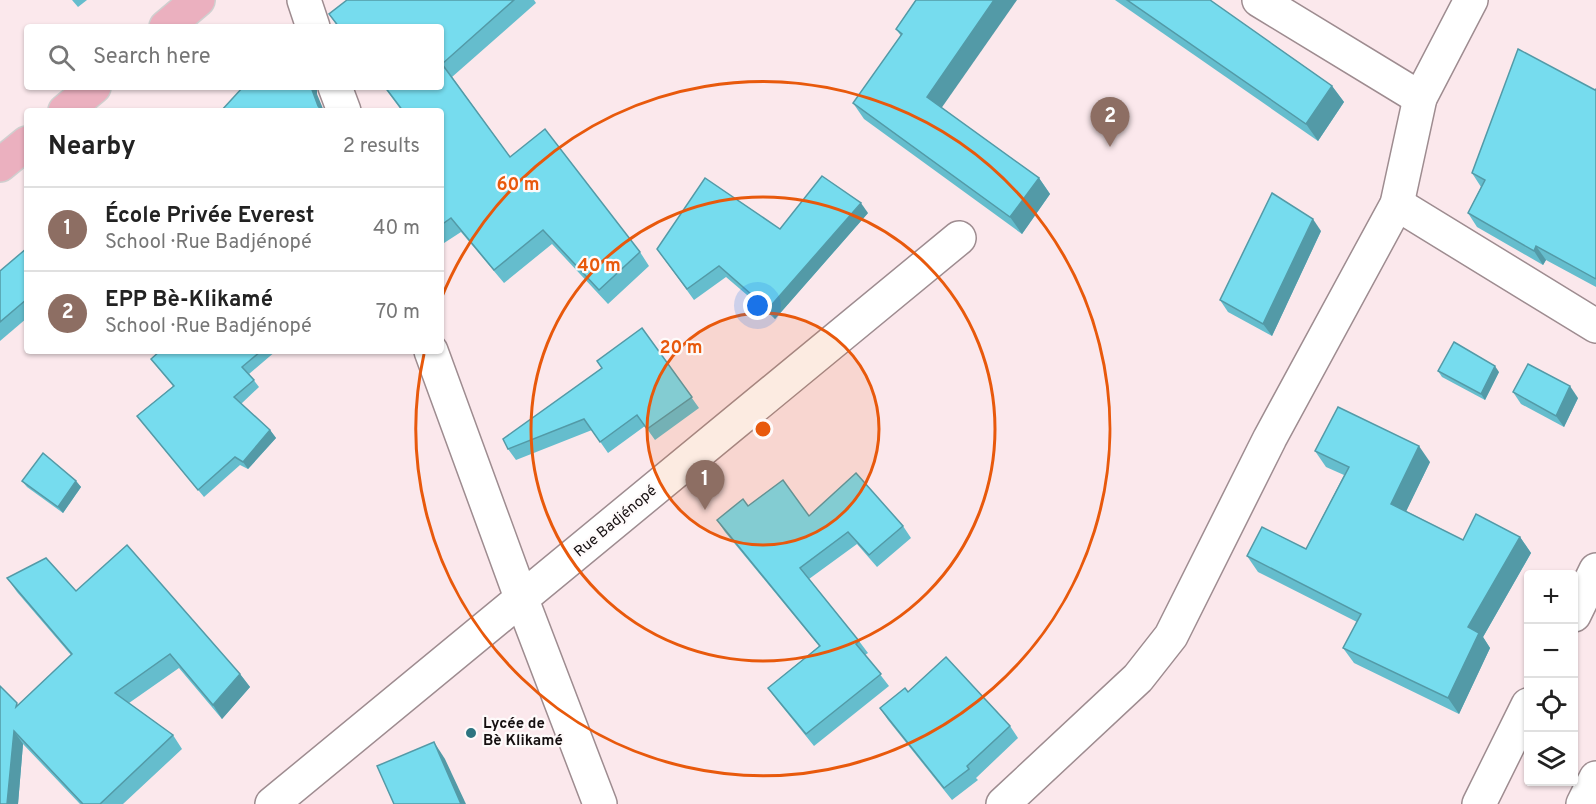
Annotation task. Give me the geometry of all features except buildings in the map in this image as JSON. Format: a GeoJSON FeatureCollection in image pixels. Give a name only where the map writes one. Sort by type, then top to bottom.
{"type":"FeatureCollection","features":[{"type":"Feature","properties":{"kind":"main road"},"geometry":{"type":"LineString","coordinates":[[170,24],[198,0]]}},
{"type":"Feature","properties":{"kind":"main road"},"geometry":{"type":"LineString","coordinates":[[69,108],[90,90]]}},
{"type":"Feature","properties":{"kind":"main road"},"geometry":{"type":"LineString","coordinates":[[0,165],[24,145]]}},
{"type":"Feature","properties":{"kind":"street"},"geometry":{"type":"LineString","coordinates":[[304,0],[313,24]]}},
{"type":"Feature","properties":{"kind":"street"},"geometry":{"type":"LineString","coordinates":[[1258,0],[1420,98]]}},
{"type":"Feature","properties":{"kind":"street"},"geometry":{"type":"LineString","coordinates":[[1003,804],[1138,678],[1171,636],[1270,438],[1397,204],[1420,98],[1471,0]]}},
{"type":"Feature","properties":{"kind":"street"},"geometry":{"type":"LineString","coordinates":[[336,90],[343,108]]}},
{"type":"Feature","properties":{"kind":"street"},"geometry":{"type":"LineString","coordinates":[[1397,204],[1596,326]]}},
{"type":"Feature","properties":{"kind":"street","name":"Rue Badjénopé"},"geometry":{"type":"LineString","coordinates":[[272,804],[959,238]]}},
{"type":"Feature","properties":{"kind":"street"},"geometry":{"type":"LineString","coordinates":[[432,354],[600,804]]}},
{"type":"Feature","properties":{"kind":"street"},"geometry":{"type":"LineString","coordinates":[[1578,607],[1596,570]]}},
{"type":"Feature","properties":{"kind":"street"},"geometry":{"type":"LineString","coordinates":[[1479,804],[1524,713]]}},
{"type":"Feature","properties":{"kind":"street"},"geometry":{"type":"LineString","coordinates":[[1583,804],[1596,778]]}},
{"type":"Feature","properties":{"kind":"place","name":"EPP Bè-Klikamé"},"geometry":{"type":"Point","coordinates":[1110,147]}},
{"type":"Feature","properties":{"kind":"place","name":"École Privée Everest"},"geometry":{"type":"Point","coordinates":[705,510]}},
{"type":"Feature","properties":{"kind":"place","name":"Lycée de Bè Klikamé"},"geometry":{"type":"Point","coordinates":[471,733]}}]}
